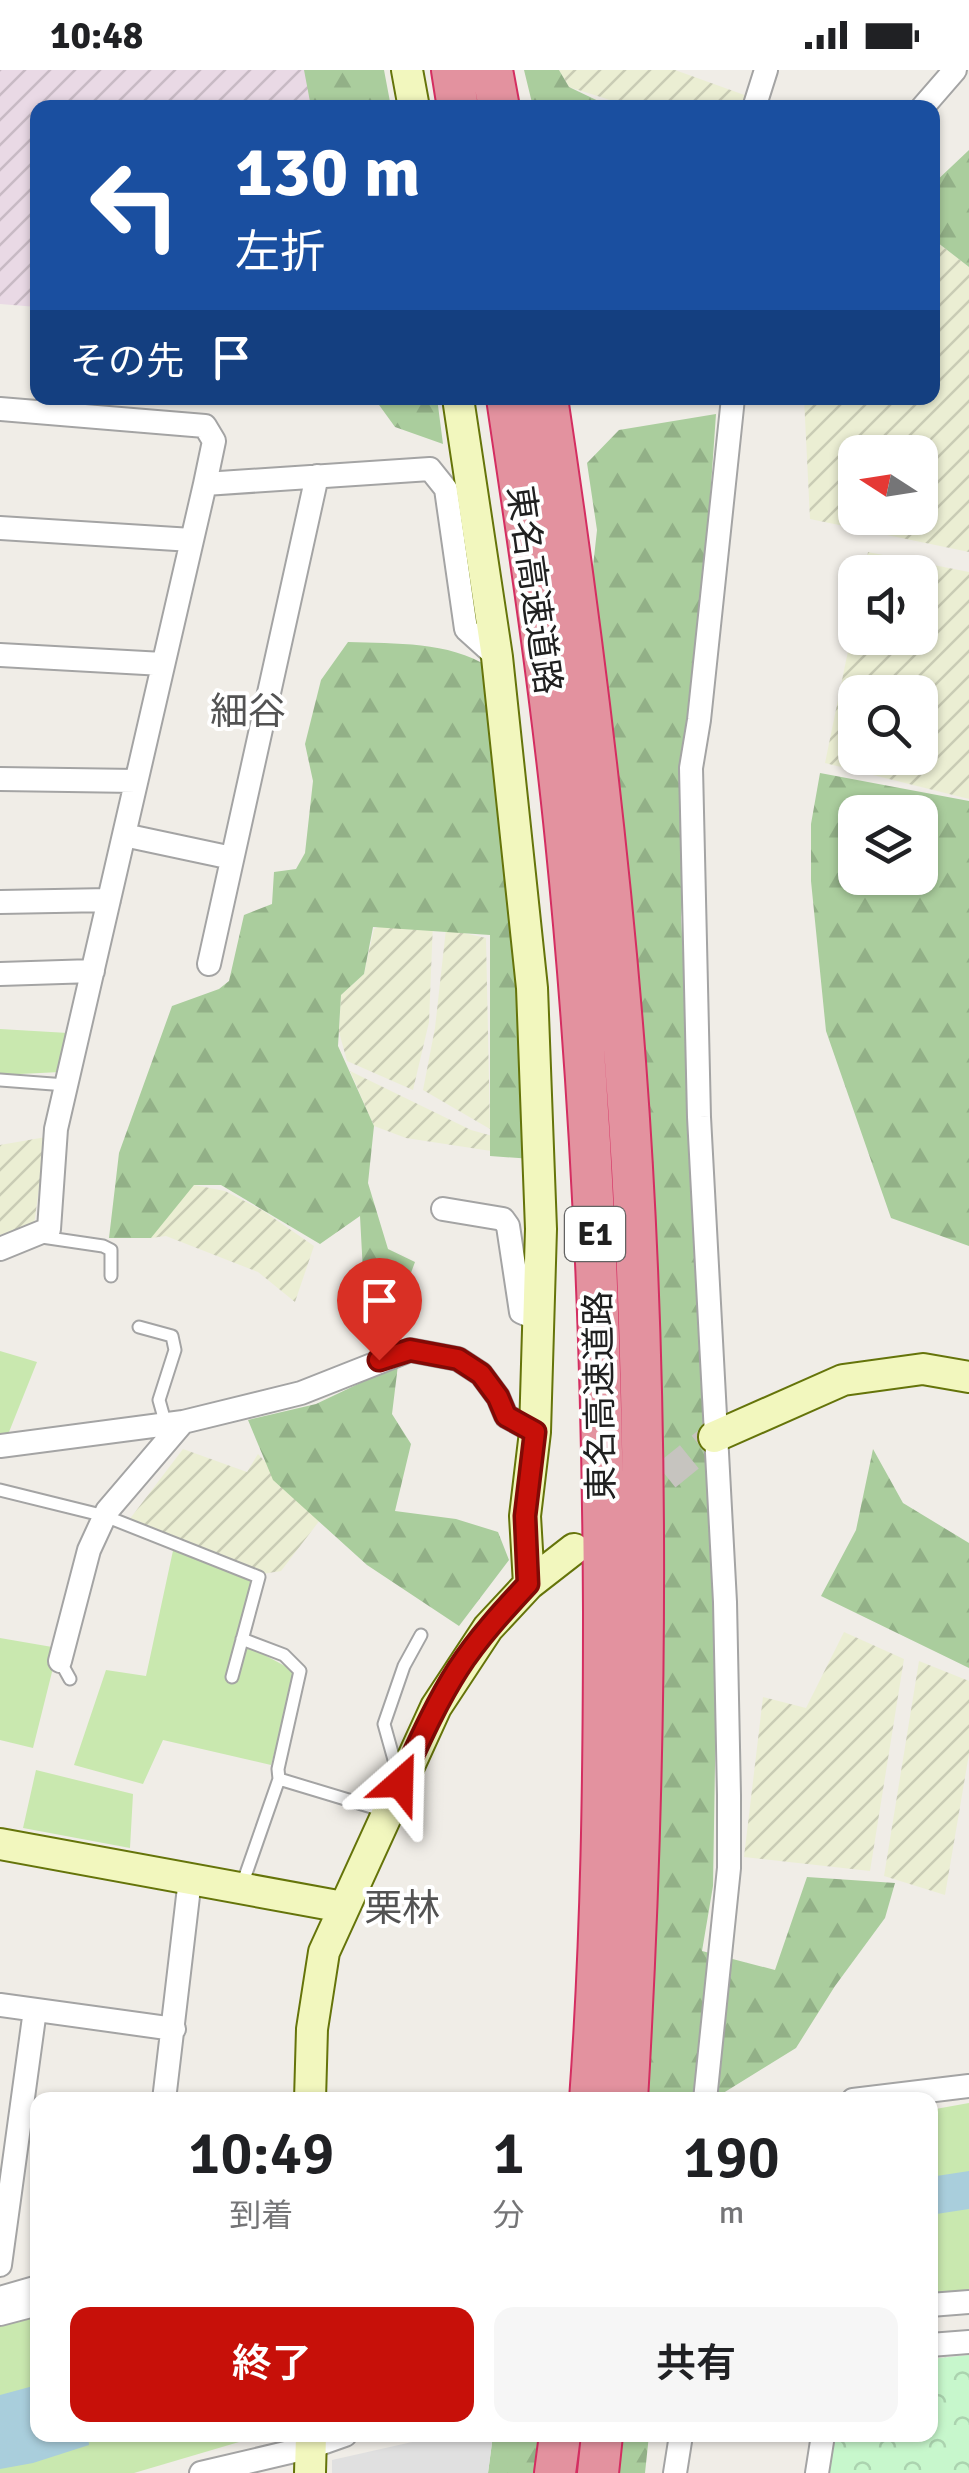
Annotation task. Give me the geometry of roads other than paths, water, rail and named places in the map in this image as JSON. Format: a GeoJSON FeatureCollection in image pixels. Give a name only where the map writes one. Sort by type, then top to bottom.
{"type":"FeatureCollection","features":[{"type":"Feature","properties":{"kind":"highway"},"geometry":{"type":"LineString","coordinates":[[452,70],[457,100]]}},
{"type":"Feature","properties":{"kind":"highway"},"geometry":{"type":"LineString","coordinates":[[492,70],[498,100]]}},
{"type":"Feature","properties":{"kind":"highway","name":"東名高速道路"},"geometry":{"type":"LineString","coordinates":[[507,405],[538,603],[566,840],[584,1053],[600,1319],[609,2087]]}},
{"type":"Feature","properties":{"kind":"highway","name":"東名高速道路"},"geometry":{"type":"LineString","coordinates":[[547,405],[577,599],[603,814],[625,1064],[639,1327],[642,1672],[609,2087]]}},
{"type":"Feature","properties":{"kind":"highway"},"geometry":{"type":"LineString","coordinates":[[555,2473],[559,2442]]}},
{"type":"Feature","properties":{"kind":"highway"},"geometry":{"type":"LineString","coordinates":[[598,2473],[601,2442]]}},
{"type":"Feature","properties":{"kind":"street"},"geometry":{"type":"LineString","coordinates":[[407,70],[413,100]]}},
{"type":"Feature","properties":{"kind":"street"},"geometry":{"type":"LineString","coordinates":[[757,100],[766,70]]}},
{"type":"Feature","properties":{"kind":"street"},"geometry":{"type":"LineString","coordinates":[[929,100],[955,70]]}},
{"type":"Feature","properties":{"kind":"street"},"geometry":{"type":"LineString","coordinates":[[459,405],[497,658],[532,988],[541,1229],[535,1432],[525,1516],[528,1584]]}},
{"type":"Feature","properties":{"kind":"street"},"geometry":{"type":"LineString","coordinates":[[706,2092],[729,1850],[725,1602],[698,1097],[691,768],[732,405]]}},
{"type":"Feature","properties":{"kind":"street"},"geometry":{"type":"LineString","coordinates":[[0,410],[205,426],[214,441],[56,1130],[49,1229],[0,1249]]}},
{"type":"Feature","properties":{"kind":"street"},"geometry":{"type":"LineString","coordinates":[[205,484],[430,468],[446,490],[466,629],[497,658]]}},
{"type":"Feature","properties":{"kind":"street"},"geometry":{"type":"LineString","coordinates":[[208,964],[317,476]]}},
{"type":"Feature","properties":{"kind":"street"},"geometry":{"type":"LineString","coordinates":[[0,528],[192,540]]}},
{"type":"Feature","properties":{"kind":"street"},"geometry":{"type":"LineString","coordinates":[[0,654],[164,664]]}},
{"type":"Feature","properties":{"kind":"street"},"geometry":{"type":"LineString","coordinates":[[0,778],[136,781]]}},
{"type":"Feature","properties":{"kind":"street"},"geometry":{"type":"LineString","coordinates":[[124,834],[232,858]]}},
{"type":"Feature","properties":{"kind":"street"},"geometry":{"type":"LineString","coordinates":[[0,902],[109,900]]}},
{"type":"Feature","properties":{"kind":"street"},"geometry":{"type":"LineString","coordinates":[[0,974],[93,971]]}},
{"type":"Feature","properties":{"kind":"street"},"geometry":{"type":"LineString","coordinates":[[443,1209],[503,1219],[508,1226],[521,1312],[540,1320]]}},
{"type":"Feature","properties":{"kind":"street"},"geometry":{"type":"LineString","coordinates":[[0,1446],[174,1423],[301,1393],[410,1350],[458,1359],[481,1374],[506,1416],[535,1432]]}},
{"type":"Feature","properties":{"kind":"street"},"geometry":{"type":"LineString","coordinates":[[714,1437],[843,1380],[923,1369],[969,1378]]}},
{"type":"Feature","properties":{"kind":"street"},"geometry":{"type":"LineString","coordinates":[[65,1670],[89,1550],[105,1516],[174,1423]]}},
{"type":"Feature","properties":{"kind":"street"},"geometry":{"type":"LineString","coordinates":[[310,2092],[316,1987],[324,1952],[436,1707],[488,1628],[528,1584],[574,1549]]}},
{"type":"Feature","properties":{"kind":"street"},"geometry":{"type":"LineString","coordinates":[[0,1844],[343,1908]]}},
{"type":"Feature","properties":{"kind":"street"},"geometry":{"type":"LineString","coordinates":[[165,2092],[190,1879]]}},
{"type":"Feature","properties":{"kind":"street"},"geometry":{"type":"LineString","coordinates":[[0,2005],[174,2029]]}},
{"type":"Feature","properties":{"kind":"street"},"geometry":{"type":"LineString","coordinates":[[0,2265],[36,2010]]}},
{"type":"Feature","properties":{"kind":"street"},"geometry":{"type":"LineString","coordinates":[[919,2092],[969,2086]]}},
{"type":"Feature","properties":{"kind":"street"},"geometry":{"type":"LineString","coordinates":[[0,2298],[30,2289]]}},
{"type":"Feature","properties":{"kind":"street"},"geometry":{"type":"LineString","coordinates":[[938,2305],[969,2302]]}},
{"type":"Feature","properties":{"kind":"street"},"geometry":{"type":"LineString","coordinates":[[0,2314],[30,2306]]}},
{"type":"Feature","properties":{"kind":"street"},"geometry":{"type":"LineString","coordinates":[[938,2344],[969,2342]]}},
{"type":"Feature","properties":{"kind":"street"},"geometry":{"type":"LineString","coordinates":[[675,2473],[680,2442]]}},
{"type":"Feature","properties":{"kind":"street"},"geometry":{"type":"LineString","coordinates":[[817,2473],[822,2442]]}},
{"type":"Feature","properties":{"kind":"street"},"geometry":{"type":"LineString","coordinates":[[201,2473],[311,2448]]}},
{"type":"Feature","properties":{"kind":"lane"},"geometry":{"type":"LineString","coordinates":[[0,1080],[66,1085]]}},
{"type":"Feature","properties":{"kind":"lane"},"geometry":{"type":"LineString","coordinates":[[33,1236],[111,1250],[111,1276]]}},
{"type":"Feature","properties":{"kind":"lane"},"geometry":{"type":"LineString","coordinates":[[139,1327],[172,1336],[175,1350],[159,1400],[174,1423]]}},
{"type":"Feature","properties":{"kind":"lane"},"geometry":{"type":"LineString","coordinates":[[0,1490],[105,1516],[259,1577],[232,1676]]}},
{"type":"Feature","properties":{"kind":"lane"},"geometry":{"type":"LineString","coordinates":[[400,1783],[384,1724],[404,1666],[421,1635]]}},
{"type":"Feature","properties":{"kind":"lane"},"geometry":{"type":"LineString","coordinates":[[241,1888],[279,1780],[278,1769],[300,1672],[284,1655],[242,1639]]}},
{"type":"Feature","properties":{"kind":"lane"},"geometry":{"type":"LineString","coordinates":[[279,1780],[387,1812]]}},
{"type":"Feature","properties":{"kind":"water"},"geometry":{"type":"Polygon","coordinates":[[[969,2171],[969,2209],[938,2214],[938,2176],[969,2171]]]}},
{"type":"Feature","properties":{"kind":"water"},"geometry":{"type":"Polygon","coordinates":[[[30,2387],[30,2442],[89,2445],[0,2469],[0,2395],[30,2387]]]}},
{"type":"Feature","properties":{"kind":"tunnel"},"geometry":{"type":"LineString","coordinates":[[631,1504],[714,1437]]}},
{"type":"Feature","properties":{"kind":"district","name":"細谷"},"geometry":{"type":"Point","coordinates":[248,711]}},
{"type":"Feature","properties":{"kind":"district","name":"栗林"},"geometry":{"type":"Point","coordinates":[402,1908]}}]}
